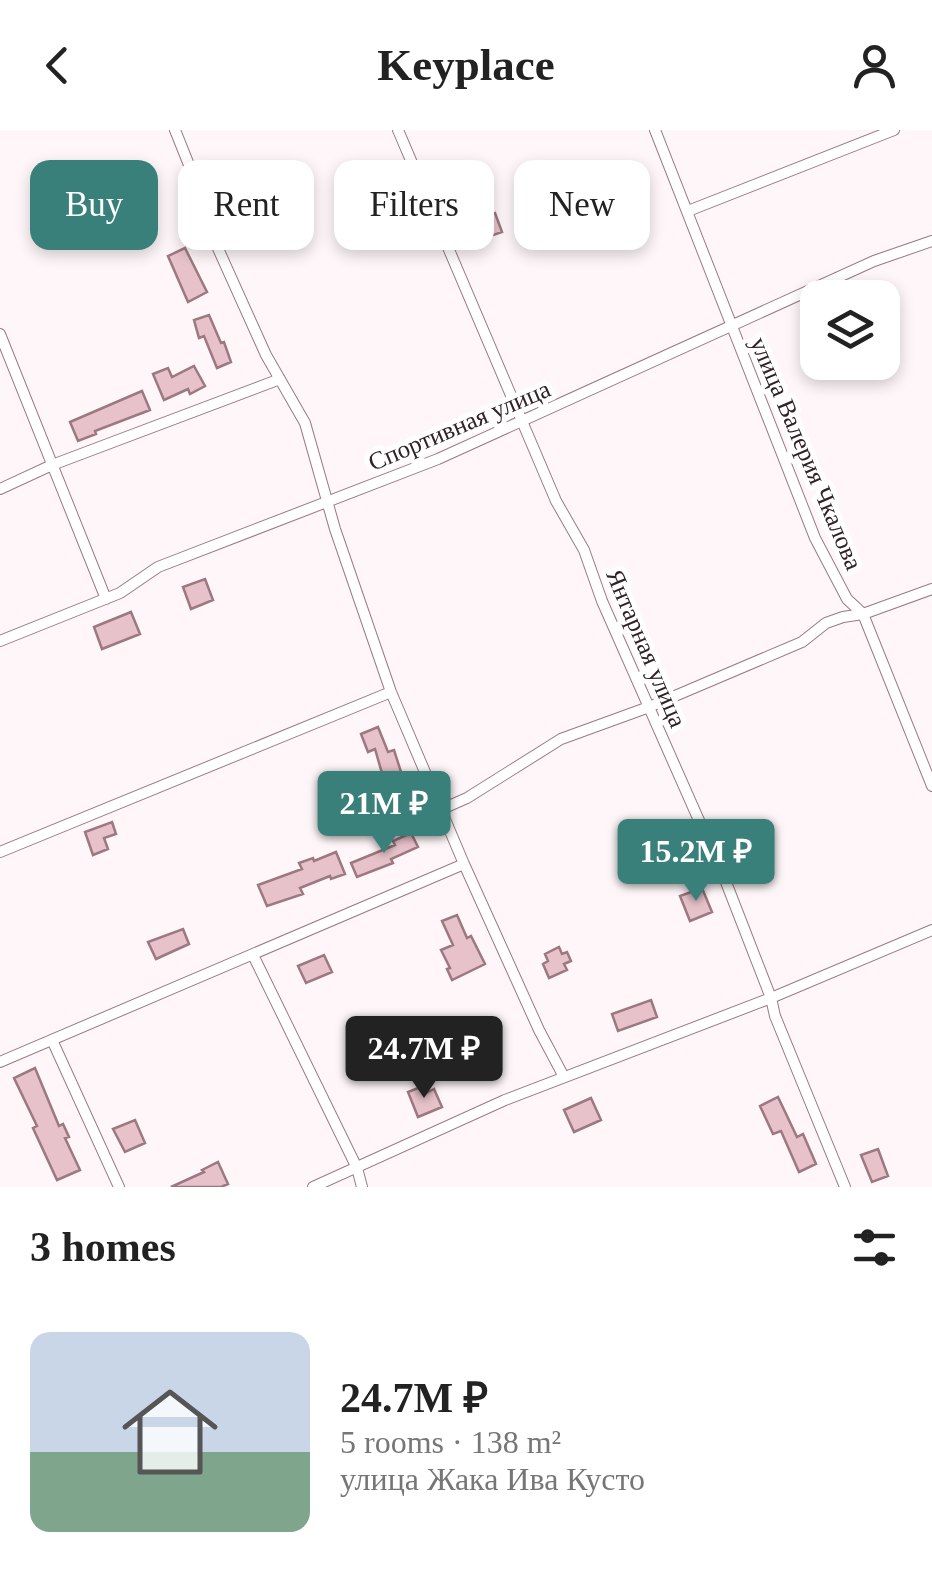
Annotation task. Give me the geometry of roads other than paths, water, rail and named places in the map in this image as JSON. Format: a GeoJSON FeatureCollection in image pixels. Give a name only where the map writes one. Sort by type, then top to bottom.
{"type":"FeatureCollection","features":[{"type":"Feature","properties":{"kind":"street"},"geometry":{"type":"LineString","coordinates":[[175,130],[209,215],[216,244],[266,355],[305,423],[327,502],[391,692],[464,864],[564,1077]]}},
{"type":"Feature","properties":{"kind":"street","name":"Янтарная улица"},"geometry":{"type":"LineString","coordinates":[[398,130],[556,501],[584,550],[602,600],[724,877],[771,998],[774,1016],[845,1187]]}},
{"type":"Feature","properties":{"kind":"street","name":"улица Валерия Чкалова"},"geometry":{"type":"LineString","coordinates":[[655,130],[816,538],[848,599],[863,614],[932,786]]}},
{"type":"Feature","properties":{"kind":"street"},"geometry":{"type":"LineString","coordinates":[[688,211],[894,130]]}},
{"type":"Feature","properties":{"kind":"street","name":"Спортивная улица"},"geometry":{"type":"LineString","coordinates":[[0,641],[120,593],[158,567],[438,459],[732,324],[932,240]]}},
{"type":"Feature","properties":{"kind":"street"},"geometry":{"type":"LineString","coordinates":[[0,334],[106,599]]}},
{"type":"Feature","properties":{"kind":"street"},"geometry":{"type":"LineString","coordinates":[[0,489],[52,465],[280,379]]}},
{"type":"Feature","properties":{"kind":"street"},"geometry":{"type":"LineString","coordinates":[[442,809],[562,739],[802,642],[826,622],[863,614],[932,589]]}},
{"type":"Feature","properties":{"kind":"street"},"geometry":{"type":"LineString","coordinates":[[0,852],[391,692]]}},
{"type":"Feature","properties":{"kind":"street"},"geometry":{"type":"LineString","coordinates":[[0,1062],[464,864]]}},
{"type":"Feature","properties":{"kind":"street"},"geometry":{"type":"LineString","coordinates":[[313,1187],[505,1100],[771,998],[932,930]]}},
{"type":"Feature","properties":{"kind":"street"},"geometry":{"type":"LineString","coordinates":[[253,954],[357,1168],[362,1187]]}},
{"type":"Feature","properties":{"kind":"street"},"geometry":{"type":"LineString","coordinates":[[52,1040],[118,1187]]}}]}
